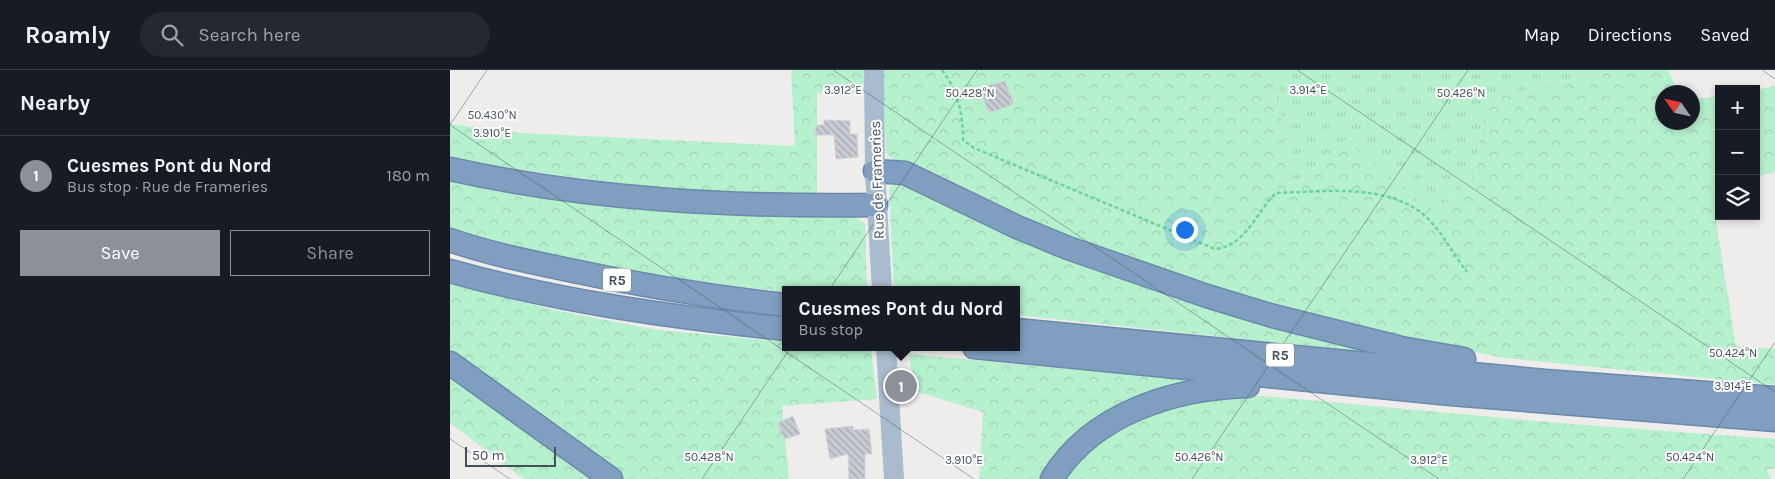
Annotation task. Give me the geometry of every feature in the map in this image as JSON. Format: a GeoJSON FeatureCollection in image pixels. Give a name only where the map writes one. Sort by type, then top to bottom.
{"type":"FeatureCollection","features":[{"type":"Feature","properties":{"kind":"highway"},"geometry":{"type":"LineString","coordinates":[[450,169],[538,185],[711,203],[807,206],[876,205]]}},
{"type":"Feature","properties":{"kind":"highway"},"geometry":{"type":"LineString","coordinates":[[875,172],[905,173],[1009,224],[1059,244],[1207,296],[1273,316],[1401,348],[1520,369],[1545,380]]}},
{"type":"Feature","properties":{"kind":"highway","name":"R5"},"geometry":{"type":"LineString","coordinates":[[450,240],[521,260],[651,286],[714,297],[782,305]]}},
{"type":"Feature","properties":{"kind":"highway","name":"R5"},"geometry":{"type":"LineString","coordinates":[[450,272],[513,289],[644,313],[782,329]]}},
{"type":"Feature","properties":{"kind":"highway","name":"R5"},"geometry":{"type":"LineString","coordinates":[[1020,330],[1545,380],[1775,398]]}},
{"type":"Feature","properties":{"kind":"highway","name":"R5"},"geometry":{"type":"LineString","coordinates":[[1015,351],[1524,400],[1775,420]]}},
{"type":"Feature","properties":{"kind":"highway"},"geometry":{"type":"LineString","coordinates":[[450,363],[612,479]]}},
{"type":"Feature","properties":{"kind":"highway"},"geometry":{"type":"LineString","coordinates":[[1052,479],[1077,448],[1098,431],[1124,415],[1151,403],[1184,392],[1218,387],[1259,385],[1294,378]]}},
{"type":"Feature","properties":{"kind":"main road","name":"Rue de Frameries"},"geometry":{"type":"LineString","coordinates":[[874,70],[876,205],[882,286]]}},
{"type":"Feature","properties":{"kind":"main road"},"geometry":{"type":"LineString","coordinates":[[886,351],[894,479]]}},
{"type":"Feature","properties":{"kind":"path"},"geometry":{"type":"LineString","coordinates":[[942,70],[954,89],[960,105],[963,140],[974,148],[1215,249],[1227,248],[1238,239],[1252,225],[1264,204],[1276,193],[1346,190],[1399,201],[1420,212],[1436,229],[1467,272]]}},
{"type":"Feature","properties":{"kind":"green space"},"geometry":{"type":"Polygon","coordinates":[[[791,70],[874,70],[874,93],[817,93],[817,199],[633,185],[541,173],[450,157],[450,124],[521,133],[795,146],[791,70]]]}},
{"type":"Feature","properties":{"kind":"green space"},"geometry":{"type":"Polygon","coordinates":[[[883,70],[1276,70],[1288,176],[1297,183],[1344,140],[1435,212],[1475,175],[1486,99],[1619,70],[1668,70],[1675,85],[1655,85],[1655,130],[1700,130],[1700,99],[1715,97],[1715,220],[1717,220],[1736,346],[1775,349],[1775,385],[1505,358],[1352,329],[1206,287],[1058,235],[896,162],[886,153],[883,70]]]}},
{"type":"Feature","properties":{"kind":"green space"},"geometry":{"type":"Polygon","coordinates":[[[1276,70],[1619,70],[1486,99],[1475,175],[1435,212],[1344,141],[1297,183],[1288,176],[1276,70]]]}},
{"type":"Feature","properties":{"kind":"green space"},"geometry":{"type":"Polygon","coordinates":[[[1775,86],[1775,172],[1760,176],[1760,130],[1760,89],[1775,86]]]}},
{"type":"Feature","properties":{"kind":"green space"},"geometry":{"type":"Polygon","coordinates":[[[450,175],[849,213],[865,224],[867,286],[782,286],[782,292],[701,282],[574,260],[450,227],[450,175]]]}},
{"type":"Feature","properties":{"kind":"green space"},"geometry":{"type":"Polygon","coordinates":[[[898,182],[1404,356],[1020,315],[1020,286],[894,286],[889,188],[898,182]]]}},
{"type":"Feature","properties":{"kind":"green space"},"geometry":{"type":"Polygon","coordinates":[[[450,284],[559,311],[658,330],[782,342],[782,351],[871,351],[877,399],[782,406],[789,479],[623,479],[450,354],[450,284]]]}},
{"type":"Feature","properties":{"kind":"green space"},"geometry":{"type":"Polygon","coordinates":[[[909,354],[1068,369],[1078,366],[1196,377],[1197,385],[1168,390],[1046,479],[979,479],[983,412],[915,391],[909,354]]]}},
{"type":"Feature","properties":{"kind":"green space"},"geometry":{"type":"Polygon","coordinates":[[[450,374],[596,479],[524,479],[450,423],[450,374]]]}},
{"type":"Feature","properties":{"kind":"green space"},"geometry":{"type":"Polygon","coordinates":[[[1219,396],[1264,396],[1559,423],[1775,439],[1775,469],[1767,469],[1771,479],[1063,479],[1072,466],[1097,443],[1111,432],[1142,415],[1184,401],[1219,396]]]}},
{"type":"Feature","properties":{"kind":"building"},"geometry":{"type":"Polygon","coordinates":[[[1005,81],[1014,104],[989,113],[979,88],[1005,81]]]}},
{"type":"Feature","properties":{"kind":"building"},"geometry":{"type":"Polygon","coordinates":[[[824,120],[850,121],[850,134],[857,134],[858,157],[836,159],[834,135],[815,135],[816,125],[824,125],[824,120]]]}},
{"type":"Feature","properties":{"kind":"building"},"geometry":{"type":"Polygon","coordinates":[[[793,416],[800,434],[784,439],[778,423],[793,416]]]}},
{"type":"Feature","properties":{"kind":"building"},"geometry":{"type":"Polygon","coordinates":[[[853,426],[853,430],[869,429],[872,454],[865,454],[865,479],[849,479],[848,454],[830,459],[825,429],[853,426]]]}},
{"type":"Feature","properties":{"kind":"place","name":"Cuesmes Pont du Nord"},"geometry":{"type":"Point","coordinates":[901,386]}}]}
